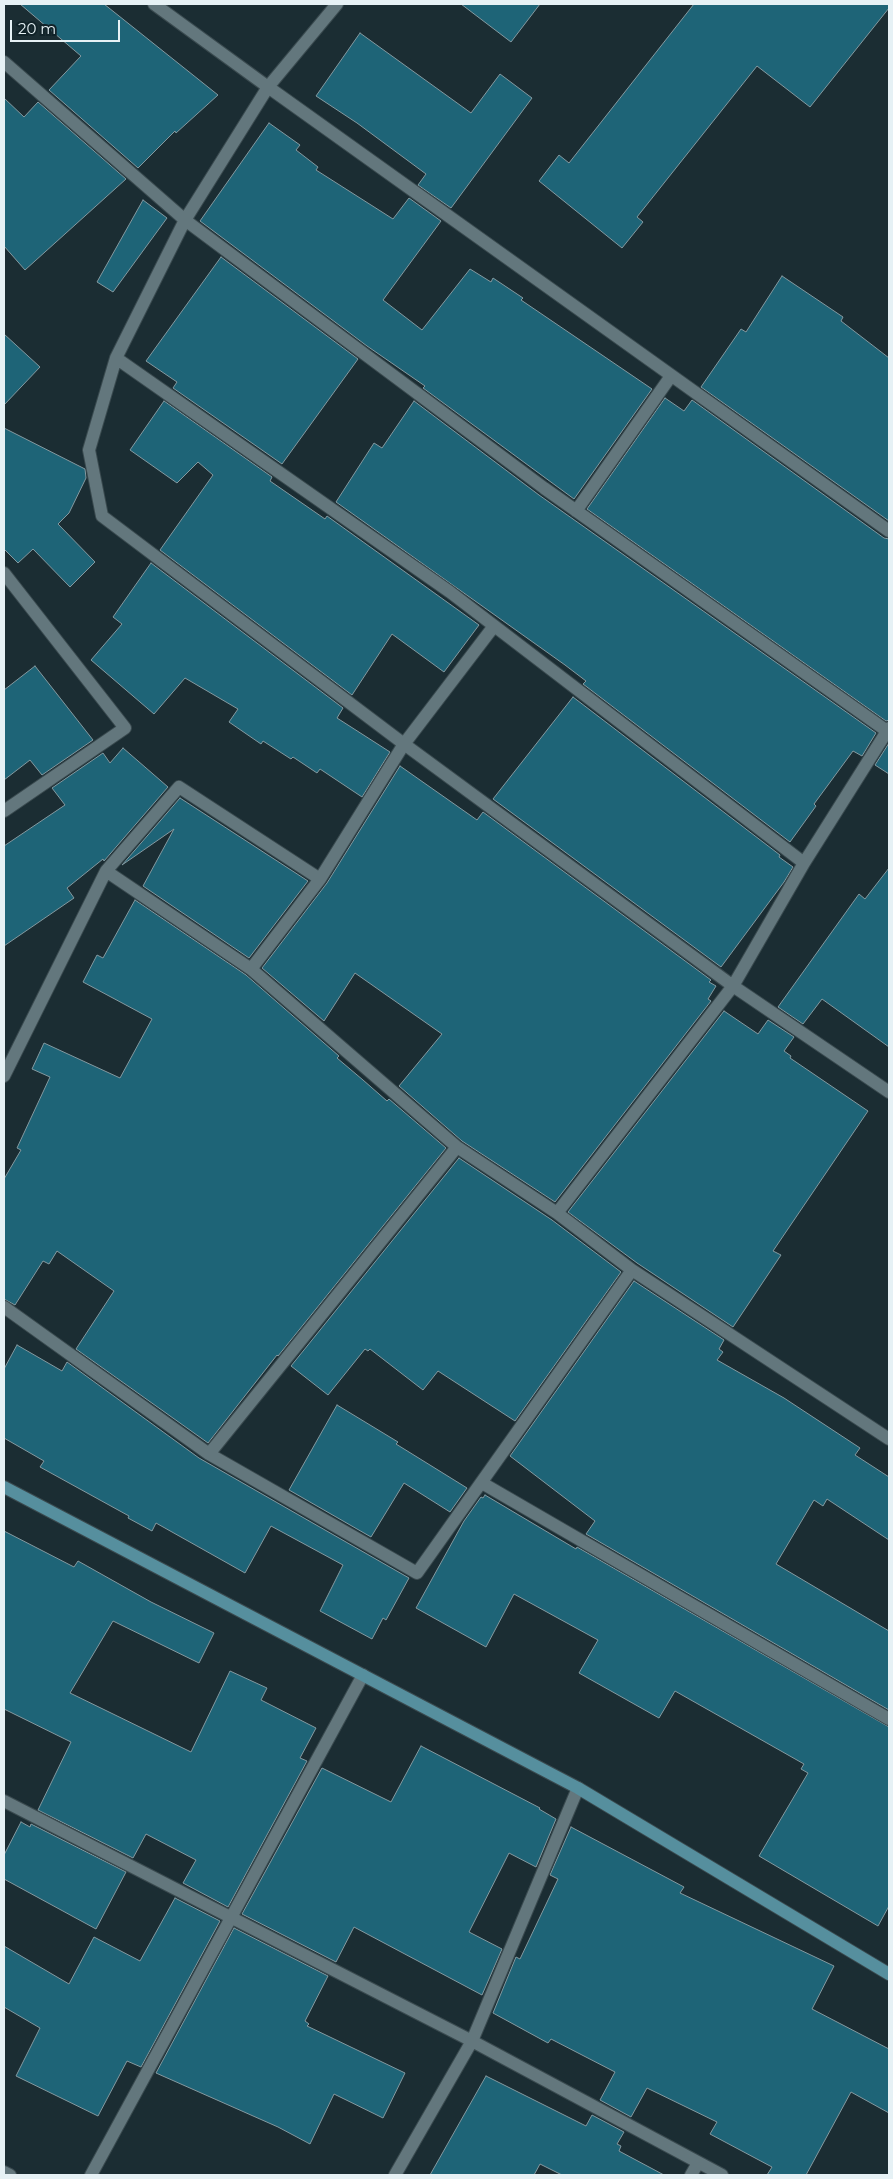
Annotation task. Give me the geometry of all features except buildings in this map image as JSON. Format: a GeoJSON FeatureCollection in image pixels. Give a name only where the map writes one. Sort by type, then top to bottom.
{"type":"FeatureCollection","features":[{"type":"Feature","properties":{"kind":"main road"},"geometry":{"type":"LineString","coordinates":[[4,1486],[578,1788],[889,1974]]}},
{"type":"Feature","properties":{"kind":"street"},"geometry":{"type":"LineString","coordinates":[[154,4],[889,531]]}},
{"type":"Feature","properties":{"kind":"street"},"geometry":{"type":"LineString","coordinates":[[337,4],[268,87],[184,220],[116,358],[89,450],[102,516],[404,744],[733,986],[889,1092]]}},
{"type":"Feature","properties":{"kind":"street"},"geometry":{"type":"LineString","coordinates":[[4,62],[184,220],[576,511],[888,730],[804,863],[733,986],[557,1213]]}},
{"type":"Feature","properties":{"kind":"street"},"geometry":{"type":"LineString","coordinates":[[116,358],[450,592],[804,863]]}},
{"type":"Feature","properties":{"kind":"street"},"geometry":{"type":"LineString","coordinates":[[576,511],[671,376]]}},
{"type":"Feature","properties":{"kind":"street"},"geometry":{"type":"LineString","coordinates":[[4,573],[125,728],[4,811]]}},
{"type":"Feature","properties":{"kind":"street"},"geometry":{"type":"LineString","coordinates":[[251,969],[320,880],[404,744],[494,626]]}},
{"type":"Feature","properties":{"kind":"street"},"geometry":{"type":"LineString","coordinates":[[4,1076],[106,870],[179,787],[320,880]]}},
{"type":"Feature","properties":{"kind":"street"},"geometry":{"type":"LineString","coordinates":[[106,870],[251,969],[457,1147],[557,1213],[632,1270],[889,1439]]}},
{"type":"Feature","properties":{"kind":"street"},"geometry":{"type":"LineString","coordinates":[[209,1454],[457,1147]]}},
{"type":"Feature","properties":{"kind":"street"},"geometry":{"type":"LineString","coordinates":[[4,1307],[209,1454],[417,1573],[632,1270]]}},
{"type":"Feature","properties":{"kind":"street"},"geometry":{"type":"LineString","coordinates":[[482,1483],[889,1719]]}},
{"type":"Feature","properties":{"kind":"street"},"geometry":{"type":"LineString","coordinates":[[90,2175],[363,1675]]}},
{"type":"Feature","properties":{"kind":"street"},"geometry":{"type":"LineString","coordinates":[[395,2175],[472,2041],[578,1788]]}},
{"type":"Feature","properties":{"kind":"street"},"geometry":{"type":"LineString","coordinates":[[4,1801],[472,2041],[722,2175]]}},
{"type":"Feature","properties":{"kind":"street"},"geometry":{"type":"LineString","coordinates":[[691,2175],[698,2163]]}},
{"type":"Feature","properties":{"kind":"street"},"geometry":{"type":"LineString","coordinates":[[4,2172],[10,2175]]}}]}
